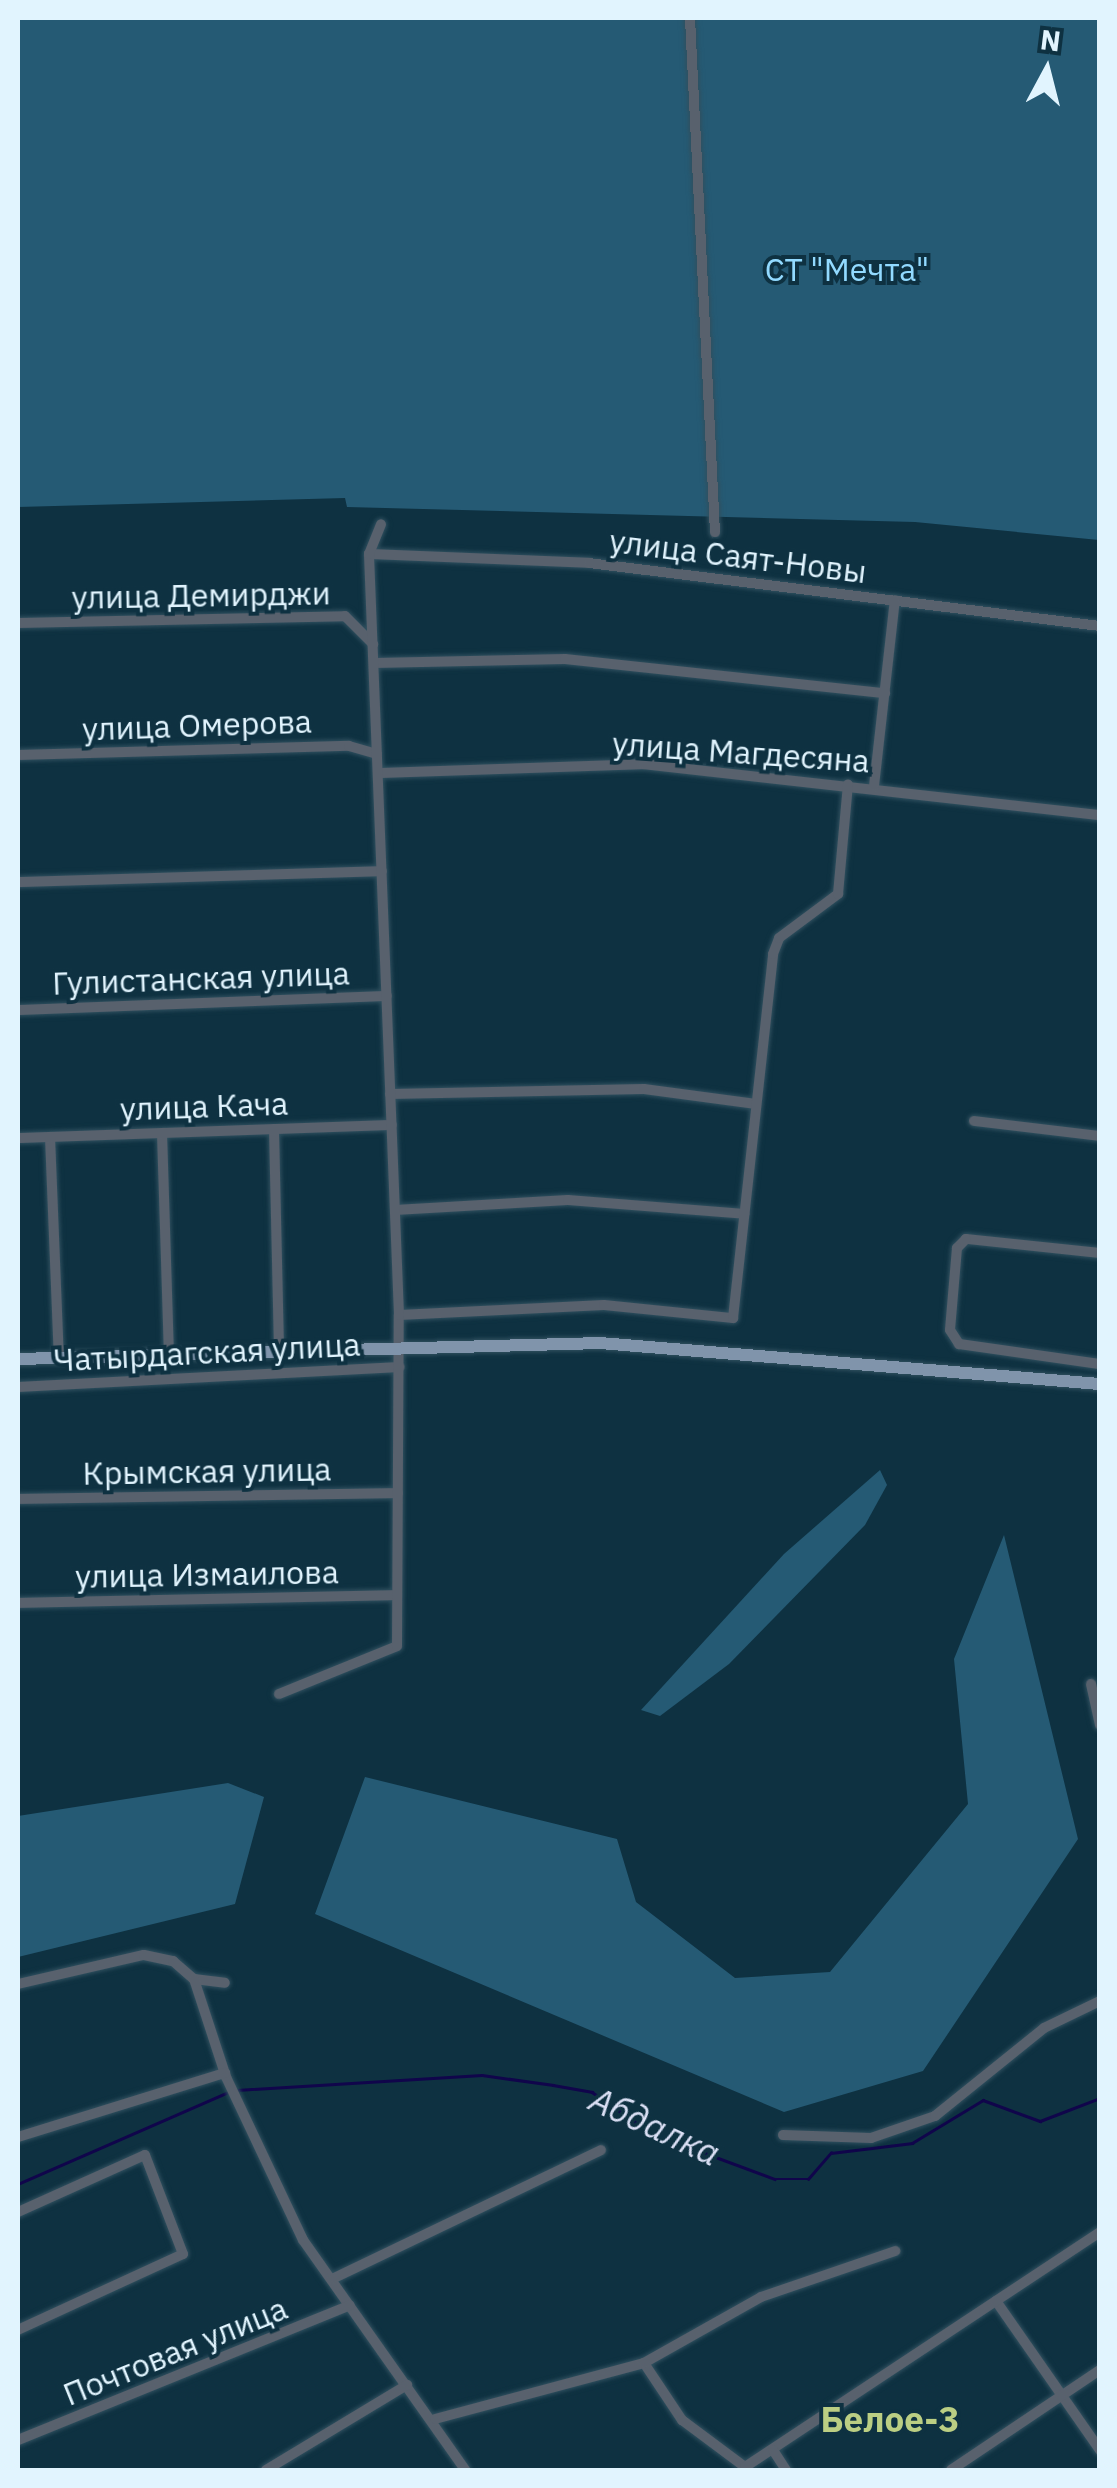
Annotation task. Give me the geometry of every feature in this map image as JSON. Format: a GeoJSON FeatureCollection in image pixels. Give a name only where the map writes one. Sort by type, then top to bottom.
{"type":"FeatureCollection","features":[{"type":"Feature","properties":{"kind":"main road"},"geometry":{"type":"LineString","coordinates":[[18,1359],[600,1343],[1100,1384]]}},
{"type":"Feature","properties":{"kind":"street"},"geometry":{"type":"LineString","coordinates":[[690,18],[715,532]]}},
{"type":"Feature","properties":{"kind":"street"},"geometry":{"type":"LineString","coordinates":[[278,1694],[397,1646],[399,1315],[369,554],[381,524]]}},
{"type":"Feature","properties":{"kind":"street","name":"улица Саят-Новы"},"geometry":{"type":"LineString","coordinates":[[369,554],[520,557],[1100,626]]}},
{"type":"Feature","properties":{"kind":"street"},"geometry":{"type":"LineString","coordinates":[[874,786],[894,600]]}},
{"type":"Feature","properties":{"kind":"street","name":"улица Демирджи"},"geometry":{"type":"LineString","coordinates":[[18,624],[345,616],[373,644]]}},
{"type":"Feature","properties":{"kind":"street"},"geometry":{"type":"LineString","coordinates":[[374,664],[565,659],[884,693]]}},
{"type":"Feature","properties":{"kind":"street","name":"улица Омерова"},"geometry":{"type":"LineString","coordinates":[[18,755],[349,746],[377,754]]}},
{"type":"Feature","properties":{"kind":"street","name":"улица Магдесяна"},"geometry":{"type":"LineString","coordinates":[[378,773],[644,764],[874,786],[1100,814]]}},
{"type":"Feature","properties":{"kind":"street"},"geometry":{"type":"LineString","coordinates":[[399,1315],[604,1305],[733,1318],[773,954],[779,938],[838,894],[848,784]]}},
{"type":"Feature","properties":{"kind":"street"},"geometry":{"type":"LineString","coordinates":[[18,882],[382,871]]}},
{"type":"Feature","properties":{"kind":"street","name":"Гулистанская улица"},"geometry":{"type":"LineString","coordinates":[[18,1010],[387,996]]}},
{"type":"Feature","properties":{"kind":"street"},"geometry":{"type":"LineString","coordinates":[[390,1094],[644,1089],[756,1104]]}},
{"type":"Feature","properties":{"kind":"street"},"geometry":{"type":"LineString","coordinates":[[974,1121],[1100,1136]]}},
{"type":"Feature","properties":{"kind":"street","name":"улица Кача"},"geometry":{"type":"LineString","coordinates":[[18,1138],[392,1125]]}},
{"type":"Feature","properties":{"kind":"street"},"geometry":{"type":"LineString","coordinates":[[274,1129],[279,1351]]}},
{"type":"Feature","properties":{"kind":"street"},"geometry":{"type":"LineString","coordinates":[[162,1133],[169,1354]]}},
{"type":"Feature","properties":{"kind":"street"},"geometry":{"type":"LineString","coordinates":[[50,1137],[58,1358]]}},
{"type":"Feature","properties":{"kind":"street"},"geometry":{"type":"LineString","coordinates":[[395,1210],[568,1200],[744,1214]]}},
{"type":"Feature","properties":{"kind":"street"},"geometry":{"type":"LineString","coordinates":[[1100,1253],[966,1239],[958,1248],[950,1330],[959,1344],[1100,1364]]}},
{"type":"Feature","properties":{"kind":"street","name":"Чатырдагская улица"},"geometry":{"type":"LineString","coordinates":[[18,1387],[399,1367]]}},
{"type":"Feature","properties":{"kind":"street","name":"Крымская улица"},"geometry":{"type":"LineString","coordinates":[[18,1498],[398,1493]]}},
{"type":"Feature","properties":{"kind":"street","name":"улица Измаилова"},"geometry":{"type":"LineString","coordinates":[[18,1603],[397,1595]]}},
{"type":"Feature","properties":{"kind":"street"},"geometry":{"type":"LineString","coordinates":[[1091,1684],[1100,1725]]}},
{"type":"Feature","properties":{"kind":"street"},"geometry":{"type":"LineString","coordinates":[[18,1984],[112,1957],[173,1961],[194,1979],[225,1984]]}},
{"type":"Feature","properties":{"kind":"street"},"geometry":{"type":"LineString","coordinates":[[194,1979],[225,2075],[303,2240],[435,2419],[466,2470]]}},
{"type":"Feature","properties":{"kind":"street"},"geometry":{"type":"LineString","coordinates":[[783,2135],[871,2138],[935,2116],[1044,2028],[1100,2002]]}},
{"type":"Feature","properties":{"kind":"street"},"geometry":{"type":"LineString","coordinates":[[18,2136],[225,2075]]}},
{"type":"Feature","properties":{"kind":"street"},"geometry":{"type":"LineString","coordinates":[[334,2278],[601,2150]]}},
{"type":"Feature","properties":{"kind":"street"},"geometry":{"type":"LineString","coordinates":[[18,2212],[145,2155],[183,2254],[18,2330]]}},
{"type":"Feature","properties":{"kind":"street"},"geometry":{"type":"LineString","coordinates":[[644,2364],[682,2420],[738,2468],[772,2450],[1100,2232]]}},
{"type":"Feature","properties":{"kind":"street"},"geometry":{"type":"LineString","coordinates":[[435,2419],[644,2364],[762,2297],[895,2252]]}},
{"type":"Feature","properties":{"kind":"street"},"geometry":{"type":"LineString","coordinates":[[996,2301],[1100,2450]]}},
{"type":"Feature","properties":{"kind":"street","name":"Почтовая улица"},"geometry":{"type":"LineString","coordinates":[[18,2440],[350,2305]]}},
{"type":"Feature","properties":{"kind":"street"},"geometry":{"type":"LineString","coordinates":[[951,2470],[1100,2370]]}},
{"type":"Feature","properties":{"kind":"street"},"geometry":{"type":"LineString","coordinates":[[266,2470],[407,2385]]}},
{"type":"Feature","properties":{"kind":"street"},"geometry":{"type":"LineString","coordinates":[[772,2450],[786,2470]]}},
{"type":"Feature","properties":{"kind":"green space","name":"СТ \"Мечта\""},"geometry":{"type":"Polygon","coordinates":[[[18,18],[1099,18],[1099,540],[915,522],[347,507],[345,498],[18,507],[18,18]]]}},
{"type":"Feature","properties":{"kind":"green space"},"geometry":{"type":"Polygon","coordinates":[[[880,1470],[887,1485],[865,1525],[729,1664],[660,1716],[641,1710],[784,1554],[880,1470]]]}},
{"type":"Feature","properties":{"kind":"green space"},"geometry":{"type":"Polygon","coordinates":[[[1004,1535],[1078,1839],[923,2071],[784,2112],[315,1914],[365,1777],[617,1839],[636,1902],[735,1978],[830,1972],[968,1804],[954,1659],[1004,1535]]]}},
{"type":"Feature","properties":{"kind":"green space"},"geometry":{"type":"Polygon","coordinates":[[[228,1783],[264,1797],[235,1904],[18,1957],[18,1816],[228,1783]]]}},
{"type":"Feature","properties":{"kind":"waterway","name":"Абдалка"},"geometry":{"type":"LineString","coordinates":[[237,2090],[482,2075],[553,2085],[592,2092],[651,2133],[775,2179],[808,2179],[831,2153],[912,2143],[983,2100],[1040,2121],[1100,2098]]}},
{"type":"Feature","properties":{"kind":"waterway","name":"Абдалка"},"geometry":{"type":"LineString","coordinates":[[18,2184],[229,2092]]}},
{"type":"Feature","properties":{"kind":"district","name":"Белое-3"},"geometry":{"type":"Point","coordinates":[890,2419]}}]}
